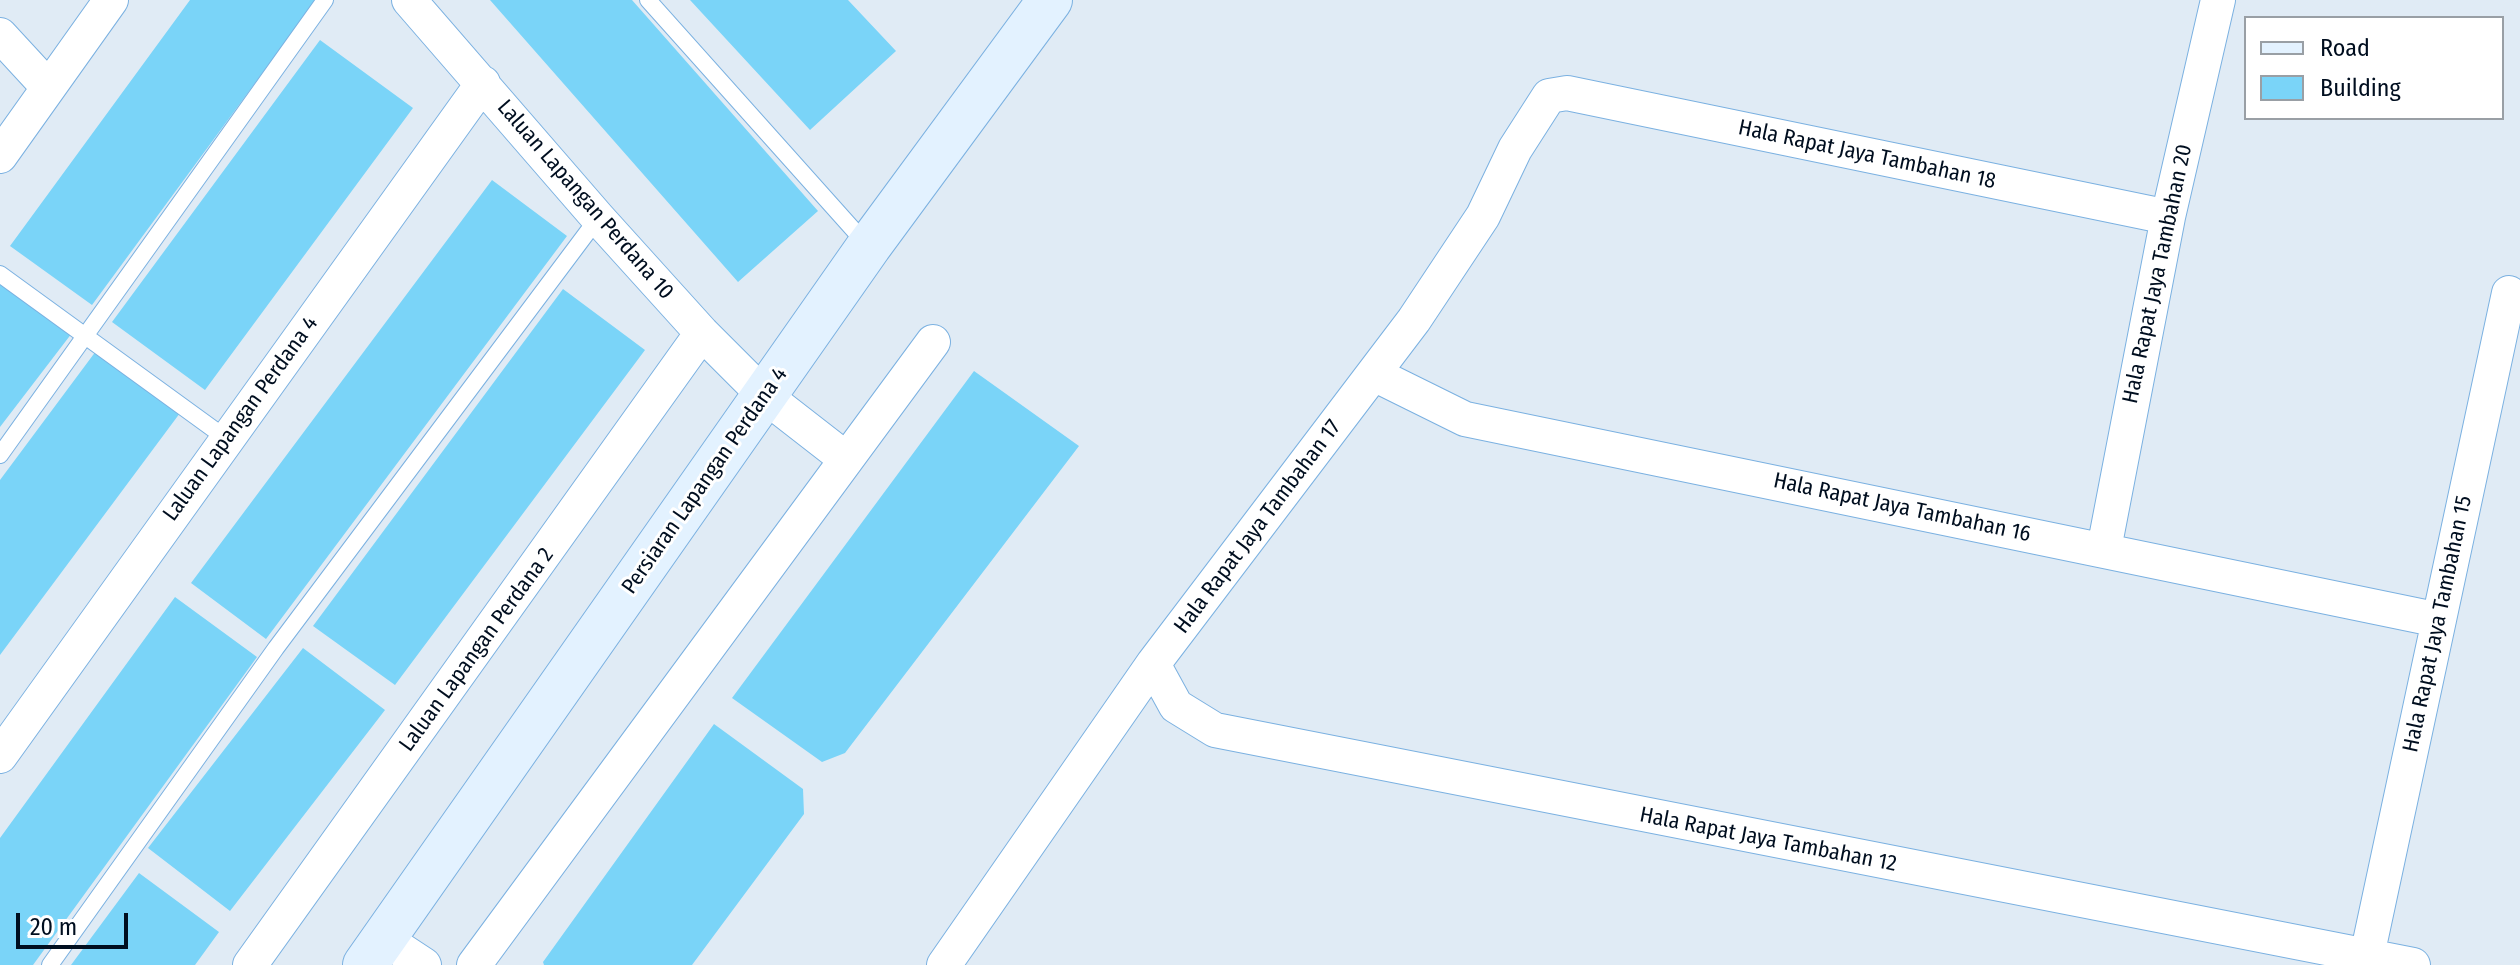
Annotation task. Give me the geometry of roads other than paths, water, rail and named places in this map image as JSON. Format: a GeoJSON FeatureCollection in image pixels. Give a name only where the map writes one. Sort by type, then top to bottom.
{"type":"FeatureCollection","features":[{"type":"Feature","properties":{"kind":"street"},"geometry":{"type":"LineString","coordinates":[[0,156],[111,0]]}},
{"type":"Feature","properties":{"kind":"street","name":"Laluan Lapangan Perdana 10"},"geometry":{"type":"LineString","coordinates":[[409,0],[702,333],[765,396],[846,459]]}},
{"type":"Feature","properties":{"kind":"street","name":"Persiaran Lapangan Perdana 4"},"geometry":{"type":"LineString","coordinates":[[374,952],[869,246],[1050,0]]}},
{"type":"Feature","properties":{"kind":"street","name":"Hala Rapat Jaya Tambahan 20"},"geometry":{"type":"LineString","coordinates":[[2104,549],[2168,217],[2218,0]]}},
{"type":"Feature","properties":{"kind":"street"},"geometry":{"type":"LineString","coordinates":[[0,35],[48,87]]}},
{"type":"Feature","properties":{"kind":"street","name":"Laluan Lapangan Perdana 4"},"geometry":{"type":"LineString","coordinates":[[0,756],[483,83]]}},
{"type":"Feature","properties":{"kind":"street","name":"Hala Rapat Jaya Tambahan 18"},"geometry":{"type":"LineString","coordinates":[[1567,93],[2168,217]]}},
{"type":"Feature","properties":{"kind":"street","name":"Hala Rapat Jaya Tambahan 17"},"geometry":{"type":"LineString","coordinates":[[944,965],[1153,664],[1414,320],[1483,216],[1536,112],[1549,96],[1567,93]]}},
{"type":"Feature","properties":{"kind":"street","name":"Hala Rapat Jaya Tambahan 15"},"geometry":{"type":"LineString","coordinates":[[2367,956],[2509,293]]}},
{"type":"Feature","properties":{"kind":"street","name":"Laluan Lapangan Perdana 2"},"geometry":{"type":"LineString","coordinates":[[250,965],[702,333]]}},
{"type":"Feature","properties":{"kind":"street"},"geometry":{"type":"LineString","coordinates":[[474,965],[933,342]]}},
{"type":"Feature","properties":{"kind":"street","name":"Hala Rapat Jaya Tambahan 16"},"geometry":{"type":"LineString","coordinates":[[1374,374],[1465,419],[2439,620]]}},
{"type":"Feature","properties":{"kind":"street","name":"Hala Rapat Jaya Tambahan 12"},"geometry":{"type":"LineString","coordinates":[[1153,664],[1176,706],[1215,730],[2413,965]]}},
{"type":"Feature","properties":{"kind":"street"},"geometry":{"type":"LineString","coordinates":[[374,952],[424,965]]}},
{"type":"Feature","properties":{"kind":"lane"},"geometry":{"type":"LineString","coordinates":[[0,455],[325,0]]}},
{"type":"Feature","properties":{"kind":"lane"},"geometry":{"type":"LineString","coordinates":[[648,0],[869,246]]}},
{"type":"Feature","properties":{"kind":"lane"},"geometry":{"type":"LineString","coordinates":[[50,965],[276,648],[598,218]]}},
{"type":"Feature","properties":{"kind":"lane"},"geometry":{"type":"LineString","coordinates":[[0,274],[227,439]]}}]}
